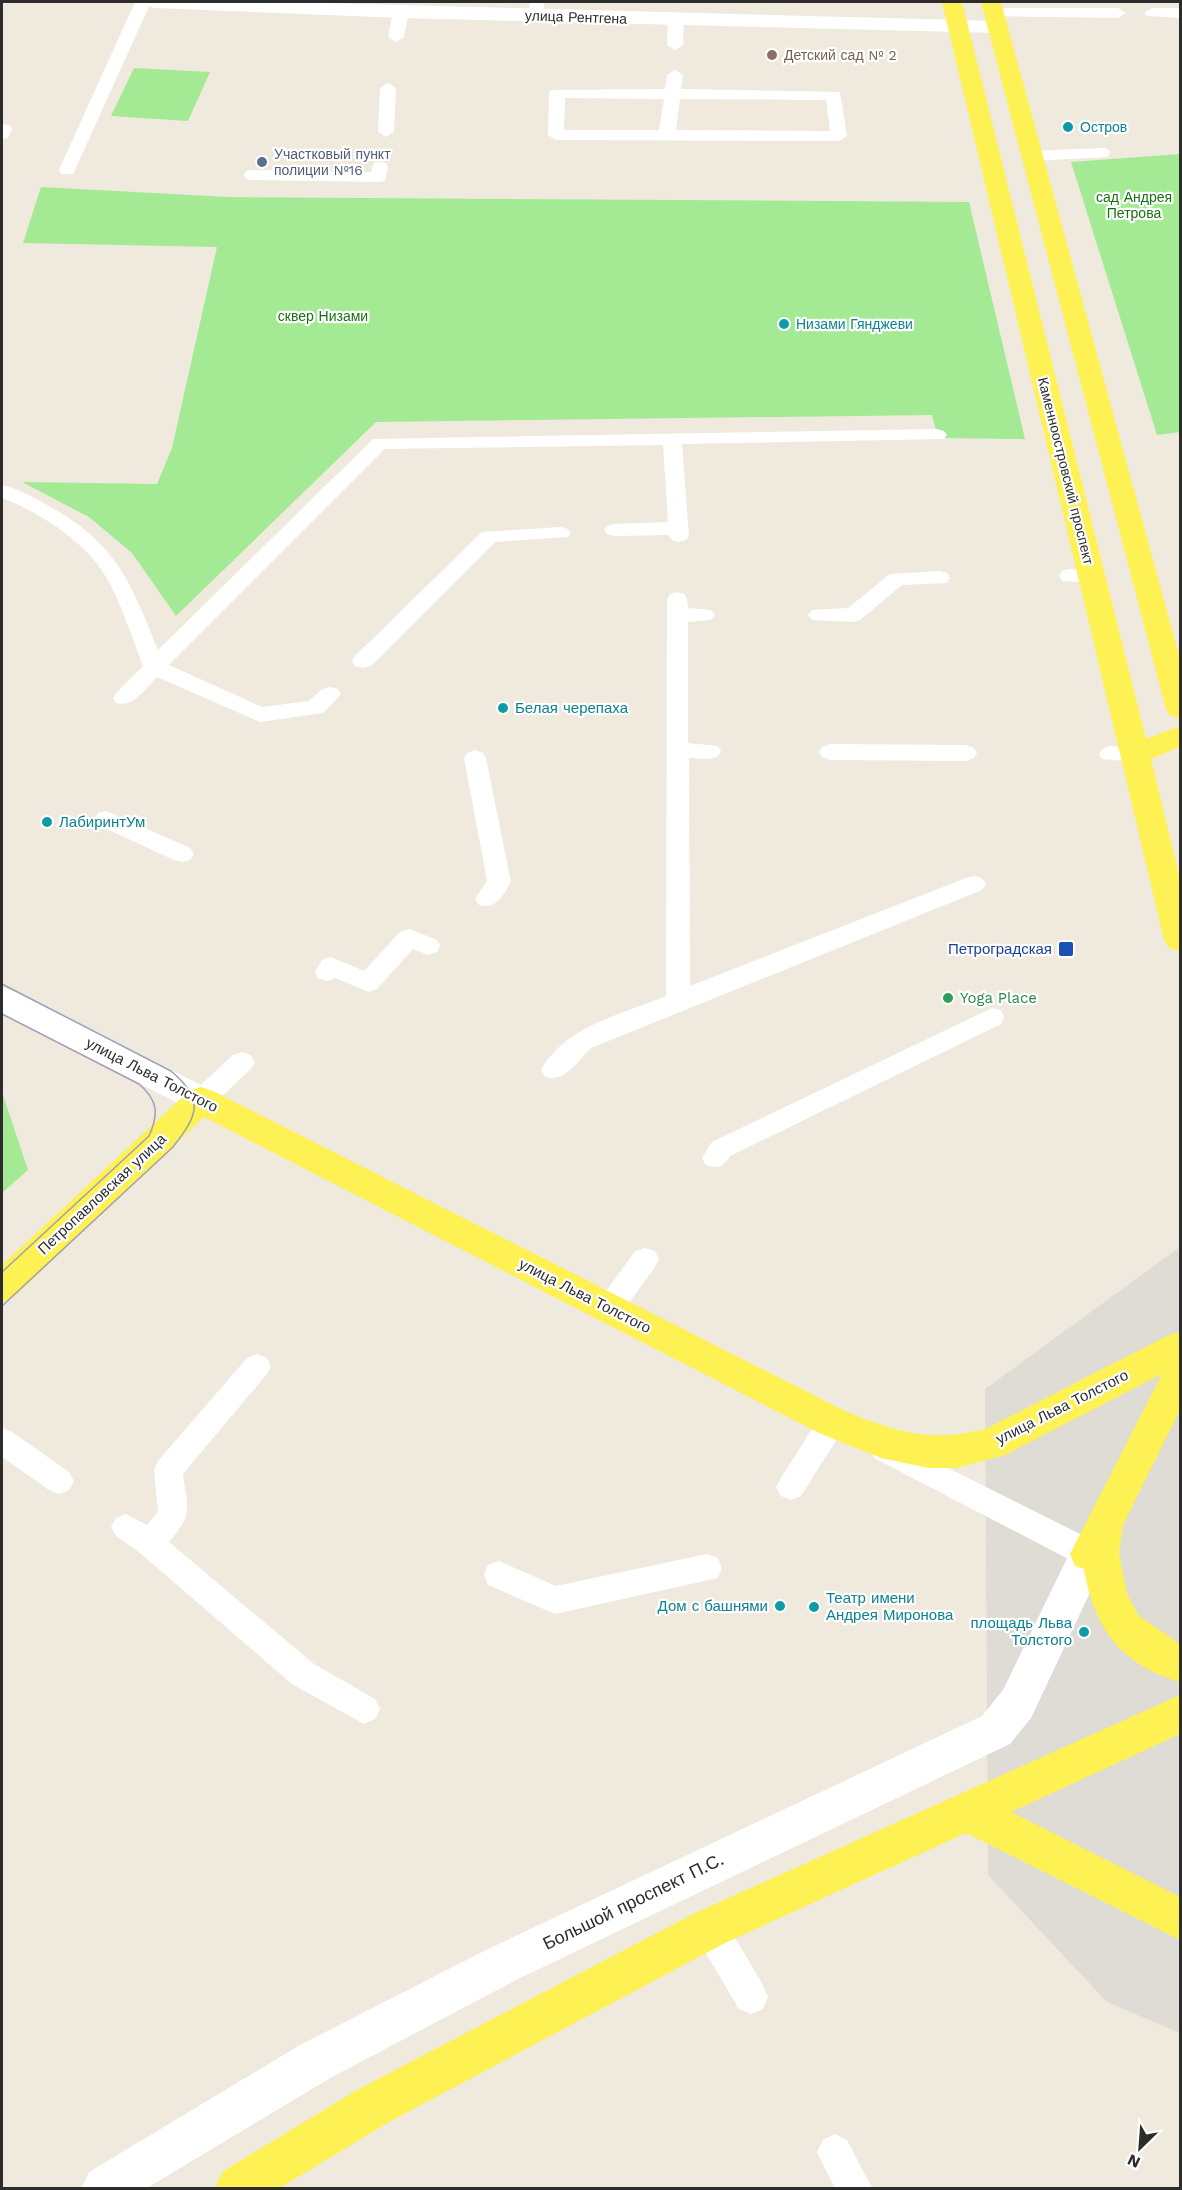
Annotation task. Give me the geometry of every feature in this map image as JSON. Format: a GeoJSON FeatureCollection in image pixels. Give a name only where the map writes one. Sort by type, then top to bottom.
{"type":"FeatureCollection","features":[{"type":"Feature","properties":{"kind":"main road","name":"Каменноостровский проспект"},"geometry":{"type":"LineString","coordinates":[[952,2],[1080,576],[1123,754],[1180,940]]}},
{"type":"Feature","properties":{"kind":"main road"},"geometry":{"type":"LineString","coordinates":[[994,14],[1180,709]]}},
{"type":"Feature","properties":{"kind":"main road"},"geometry":{"type":"LineString","coordinates":[[1123,754],[1180,736]]}},
{"type":"Feature","properties":{"kind":"main road","name":"Петропавловская улица"},"geometry":{"type":"LineString","coordinates":[[2,1287],[201,1100]]}},
{"type":"Feature","properties":{"kind":"main road","name":"улица Льва Толстого"},"geometry":{"type":"LineString","coordinates":[[201,1100],[832,1422],[881,1442],[928,1452],[957,1452],[992,1443],[1180,1347]]}},
{"type":"Feature","properties":{"kind":"main road"},"geometry":{"type":"LineString","coordinates":[[1180,1374],[1097,1538],[1108,1598],[1125,1629],[1154,1650],[1180,1664]]}},
{"type":"Feature","properties":{"kind":"main road"},"geometry":{"type":"LineString","coordinates":[[238,2188],[374,2106],[710,1928],[1180,1714]]}},
{"type":"Feature","properties":{"kind":"main road"},"geometry":{"type":"LineString","coordinates":[[966,1811],[1180,1919]]}},
{"type":"Feature","properties":{"kind":"street","name":"улица Рентгена"},"geometry":{"type":"LineString","coordinates":[[155,2],[325,5],[401,12],[536,9],[676,20],[957,26],[994,14]]}},
{"type":"Feature","properties":{"kind":"street","name":"улица Льва Толстого"},"geometry":{"type":"LineString","coordinates":[[2,999],[201,1100]]}},
{"type":"Feature","properties":{"kind":"street","name":"Большой проспект П.С."},"geometry":{"type":"LineString","coordinates":[[105,2188],[316,2061],[481,1975],[996,1730],[1017,1704],[1097,1538]]}},
{"type":"Feature","properties":{"kind":"lane"},"geometry":{"type":"LineString","coordinates":[[67,170],[143,2]]}},
{"type":"Feature","properties":{"kind":"lane"},"geometry":{"type":"LineString","coordinates":[[396,37],[401,12]]}},
{"type":"Feature","properties":{"kind":"lane"},"geometry":{"type":"LineString","coordinates":[[994,14],[1118,13]]}},
{"type":"Feature","properties":{"kind":"lane"},"geometry":{"type":"LineString","coordinates":[[1152,13],[1180,13]]}},
{"type":"Feature","properties":{"kind":"lane"},"geometry":{"type":"LineString","coordinates":[[675,45],[676,20]]}},
{"type":"Feature","properties":{"kind":"lane"},"geometry":{"type":"LineString","coordinates":[[667,135],[675,75]]}},
{"type":"Feature","properties":{"kind":"lane"},"geometry":{"type":"LineString","coordinates":[[386,132],[388,88]]}},
{"type":"Feature","properties":{"kind":"lane"},"geometry":{"type":"LineString","coordinates":[[558,93],[672,94],[834,94],[838,136],[556,135],[558,93]]}},
{"type":"Feature","properties":{"kind":"lane"},"geometry":{"type":"LineString","coordinates":[[2,129],[4,129],[2,134]]}},
{"type":"Feature","properties":{"kind":"lane"},"geometry":{"type":"LineString","coordinates":[[1032,156],[1102,153]]}},
{"type":"Feature","properties":{"kind":"lane"},"geometry":{"type":"LineString","coordinates":[[252,175],[379,177],[380,167]]}},
{"type":"Feature","properties":{"kind":"lane"},"geometry":{"type":"LineString","coordinates":[[124,698],[380,443],[937,435]]}},
{"type":"Feature","properties":{"kind":"lane"},"geometry":{"type":"LineString","coordinates":[[614,530],[678,532],[672,439]]}},
{"type":"Feature","properties":{"kind":"lane"},"geometry":{"type":"LineString","coordinates":[[2,491],[18,497],[66,524],[102,556],[126,596],[154,667],[260,715],[315,708],[330,694]]}},
{"type":"Feature","properties":{"kind":"lane"},"geometry":{"type":"LineString","coordinates":[[363,661],[489,536],[561,533]]}},
{"type":"Feature","properties":{"kind":"lane"},"geometry":{"type":"LineString","coordinates":[[819,615],[853,615],[897,579],[940,579]]}},
{"type":"Feature","properties":{"kind":"lane"},"geometry":{"type":"LineString","coordinates":[[678,1001],[677,607],[704,615]]}},
{"type":"Feature","properties":{"kind":"lane"},"geometry":{"type":"LineString","coordinates":[[679,750],[710,750]]}},
{"type":"Feature","properties":{"kind":"lane"},"geometry":{"type":"LineString","coordinates":[[830,752],[966,753]]}},
{"type":"Feature","properties":{"kind":"lane"},"geometry":{"type":"LineString","coordinates":[[476,758],[499,882],[487,899]]}},
{"type":"Feature","properties":{"kind":"lane"},"geometry":{"type":"LineString","coordinates":[[106,819],[182,854]]}},
{"type":"Feature","properties":{"kind":"lane"},"geometry":{"type":"LineString","coordinates":[[554,1070],[582,1041],[974,884]]}},
{"type":"Feature","properties":{"kind":"lane"},"geometry":{"type":"LineString","coordinates":[[327,972],[331,966],[368,983],[409,938],[428,946]]}},
{"type":"Feature","properties":{"kind":"lane"},"geometry":{"type":"LineString","coordinates":[[715,1158],[721,1149],[992,1017]]}},
{"type":"Feature","properties":{"kind":"lane"},"geometry":{"type":"LineString","coordinates":[[201,1100],[242,1062]]}},
{"type":"Feature","properties":{"kind":"lane"},"geometry":{"type":"LineString","coordinates":[[609,1309],[645,1259]]}},
{"type":"Feature","properties":{"kind":"lane"},"geometry":{"type":"LineString","coordinates":[[257,1366],[168,1470],[173,1516],[137,1535],[303,1674],[364,1709]]}},
{"type":"Feature","properties":{"kind":"lane"},"geometry":{"type":"LineString","coordinates":[[791,1487],[832,1422],[1097,1538]]}},
{"type":"Feature","properties":{"kind":"lane"},"geometry":{"type":"LineString","coordinates":[[2,1441],[59,1481]]}},
{"type":"Feature","properties":{"kind":"lane"},"geometry":{"type":"LineString","coordinates":[[499,1575],[555,1600],[707,1568]]}},
{"type":"Feature","properties":{"kind":"lane"},"geometry":{"type":"LineString","coordinates":[[710,1928],[751,1996]]}},
{"type":"Feature","properties":{"kind":"lane"},"geometry":{"type":"LineString","coordinates":[[835,2152],[854,2188]]}},
{"type":"Feature","properties":{"kind":"green space"},"geometry":{"type":"Polygon","coordinates":[[[134,68],[210,72],[188,121],[111,116],[134,68]]]}},
{"type":"Feature","properties":{"kind":"green space","name":"сад Андрея Петрова"},"geometry":{"type":"Polygon","coordinates":[[[1180,154],[1180,432],[1157,435],[1071,162],[1180,154]]]}},
{"type":"Feature","properties":{"kind":"green space","name":"сквер Низами"},"geometry":{"type":"Polygon","coordinates":[[[41,187],[228,197],[969,202],[1025,439],[938,438],[932,415],[376,422],[176,616],[132,553],[89,517],[22,482],[157,484],[172,448],[217,247],[23,243],[41,187]]]}},
{"type":"Feature","properties":{"kind":"green space"},"geometry":{"type":"Polygon","coordinates":[[[2,1092],[28,1170],[2,1193],[2,1092]]]}},
{"type":"Feature","properties":{"kind":"shaded area","name":"площадь Льва Толстого"},"geometry":{"type":"Polygon","coordinates":[[[1180,1247],[1180,2033],[1107,2002],[988,1875],[985,1389],[1180,1247]]]}},
{"type":"Feature","properties":{"kind":"tram line"},"geometry":{"type":"LineString","coordinates":[[2,984],[171,1071],[189,1091],[194,1108],[188,1126],[173,1147],[2,1306]]}},
{"type":"Feature","properties":{"kind":"tram line"},"geometry":{"type":"LineString","coordinates":[[2,1014],[139,1084],[150,1096],[155,1108],[149,1136],[2,1272]]}},
{"type":"Feature","properties":{"kind":"place","name":"Детский сад № 2"},"geometry":{"type":"Point","coordinates":[772,55]}},
{"type":"Feature","properties":{"kind":"place","name":"Остров"},"geometry":{"type":"Point","coordinates":[1068,127]}},
{"type":"Feature","properties":{"kind":"place","name":"Участковый пункт полиции №16"},"geometry":{"type":"Point","coordinates":[262,162]}},
{"type":"Feature","properties":{"kind":"place","name":"Низами Гянджеви"},"geometry":{"type":"Point","coordinates":[784,324]}},
{"type":"Feature","properties":{"kind":"place","name":"Белая черепаха"},"geometry":{"type":"Point","coordinates":[503,708]}},
{"type":"Feature","properties":{"kind":"place","name":"ЛабиринтУм"},"geometry":{"type":"Point","coordinates":[47,822]}},
{"type":"Feature","properties":{"kind":"place","name":"Петроградская"},"geometry":{"type":"Point","coordinates":[1066,949]}},
{"type":"Feature","properties":{"kind":"place","name":"Yoga Place"},"geometry":{"type":"Point","coordinates":[948,998]}},
{"type":"Feature","properties":{"kind":"place","name":"Дом с башнями"},"geometry":{"type":"Point","coordinates":[780,1606]}},
{"type":"Feature","properties":{"kind":"place","name":"Театр имени Андрея Миронова"},"geometry":{"type":"Point","coordinates":[814,1607]}},
{"type":"Feature","properties":{"kind":"place","name":"площадь Льва Толстого"},"geometry":{"type":"Point","coordinates":[1084,1632]}}]}
